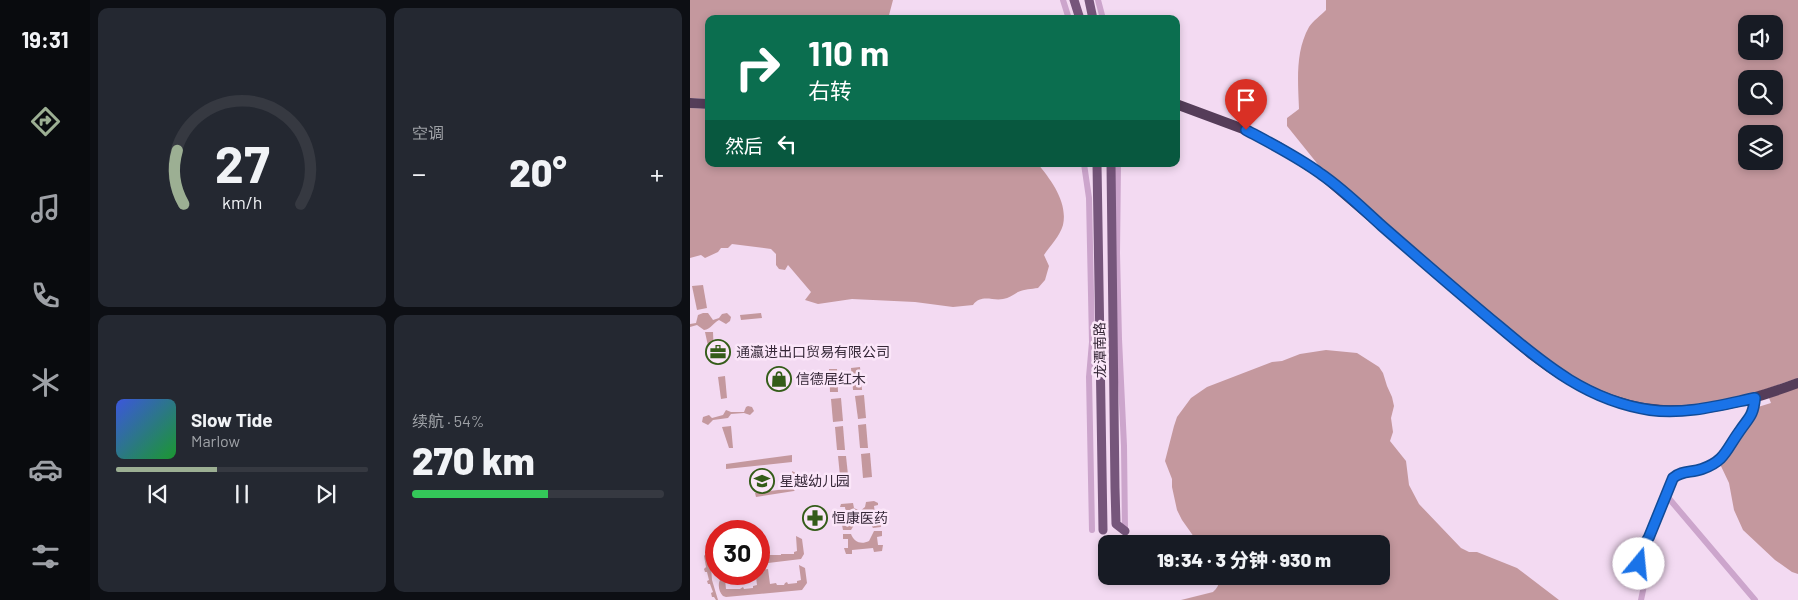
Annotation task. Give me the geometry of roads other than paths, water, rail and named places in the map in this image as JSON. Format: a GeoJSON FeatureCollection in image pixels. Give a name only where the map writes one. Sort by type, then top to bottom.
{"type":"FeatureCollection","features":[{"type":"Feature","properties":{"kind":"highway"},"geometry":{"type":"LineString","coordinates":[[690,103],[705,104]]}},
{"type":"Feature","properties":{"kind":"highway"},"geometry":{"type":"LineString","coordinates":[[1180,105],[1246,130],[1279,147],[1321,174],[1531,354],[1563,377],[1606,399],[1651,410],[1666,411],[1708,408],[1755,398],[1798,383]]}},
{"type":"Feature","properties":{"kind":"main road"},"geometry":{"type":"LineString","coordinates":[[1074,0],[1079,15]]}},
{"type":"Feature","properties":{"kind":"main road"},"geometry":{"type":"LineString","coordinates":[[1089,0],[1092,15]]}},
{"type":"Feature","properties":{"kind":"main road"},"geometry":{"type":"LineString","coordinates":[[1092,15],[1097,0]]}},
{"type":"Feature","properties":{"kind":"main road","name":"龙潭南路"},"geometry":{"type":"LineString","coordinates":[[1097,167],[1096,339],[1103,530]]}},
{"type":"Feature","properties":{"kind":"main road","name":"龙潭南路"},"geometry":{"type":"LineString","coordinates":[[1111,167],[1114,488],[1116,524],[1125,531]]}},
{"type":"Feature","properties":{"kind":"street"},"geometry":{"type":"LineString","coordinates":[[1063,0],[1067,15]]}},
{"type":"Feature","properties":{"kind":"street"},"geometry":{"type":"LineString","coordinates":[[1097,0],[1102,15]]}},
{"type":"Feature","properties":{"kind":"street"},"geometry":{"type":"LineString","coordinates":[[1084,167],[1089,198],[1096,339],[1089,377],[1092,530]]}},
{"type":"Feature","properties":{"kind":"street"},"geometry":{"type":"LineString","coordinates":[[1118,167],[1117,253],[1125,531]]}},
{"type":"Feature","properties":{"kind":"street"},"geometry":{"type":"LineString","coordinates":[[1641,600],[1645,581],[1639,564],[1639,554],[1649,537],[1673,478],[1678,473],[1702,470],[1722,458],[1754,411],[1755,398]]}},
{"type":"Feature","properties":{"kind":"street"},"geometry":{"type":"LineString","coordinates":[[1666,495],[1755,600]]}},
{"type":"Feature","properties":{"kind":"place","name":"通瀛进出口贸易有限公司"},"geometry":{"type":"Point","coordinates":[718,352]}},
{"type":"Feature","properties":{"kind":"place","name":"信德居红木"},"geometry":{"type":"Point","coordinates":[779,379]}},
{"type":"Feature","properties":{"kind":"place","name":"星越幼儿园"},"geometry":{"type":"Point","coordinates":[762,481]}},
{"type":"Feature","properties":{"kind":"place","name":"恒康医药"},"geometry":{"type":"Point","coordinates":[815,518]}}]}
